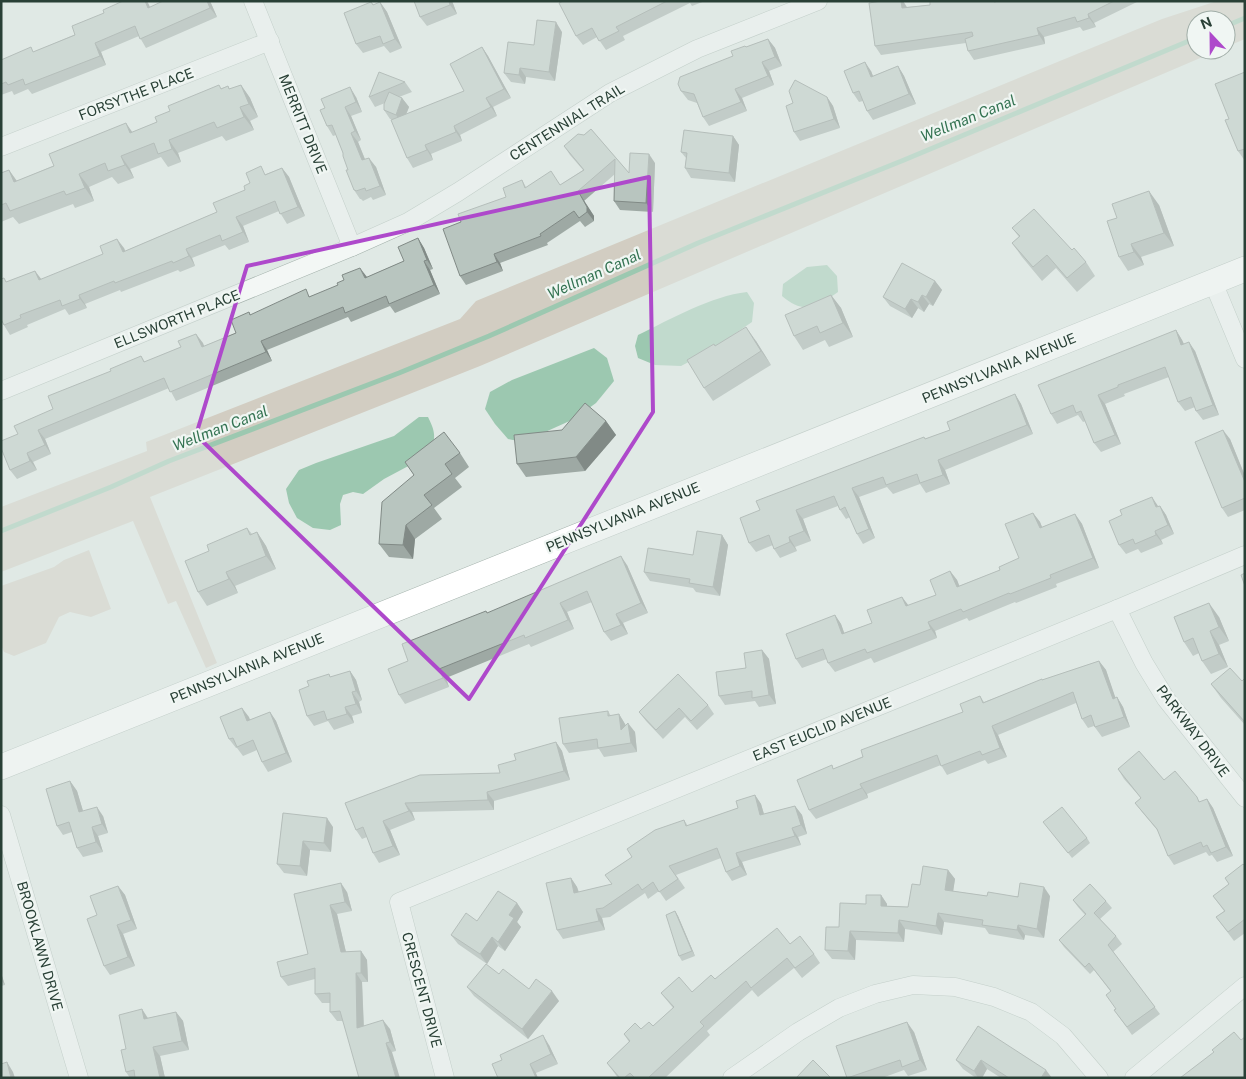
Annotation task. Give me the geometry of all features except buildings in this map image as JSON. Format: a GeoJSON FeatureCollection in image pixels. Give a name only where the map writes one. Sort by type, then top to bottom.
{"type":"FeatureCollection","features":[{"type":"Feature","properties":{"kind":"street","name":"MERRITT DRIVE"},"geometry":{"type":"LineString","coordinates":[[253,1],[352,247]]}},
{"type":"Feature","properties":{"kind":"street","name":"CENTENNIAL TRAIL"},"geometry":{"type":"LineString","coordinates":[[352,247],[408,222],[450,197],[610,93],[697,49],[818,1]]}},
{"type":"Feature","properties":{"kind":"street","name":"FORSYTHE PLACE"},"geometry":{"type":"LineString","coordinates":[[1,147],[270,41]]}},
{"type":"Feature","properties":{"kind":"street","name":"ELLSWORTH PLACE"},"geometry":{"type":"LineString","coordinates":[[1,391],[352,247]]}},
{"type":"Feature","properties":{"kind":"street","name":"PENNSYLVANIA AVENUE"},"geometry":{"type":"LineString","coordinates":[[1,767],[1245,269]]}},
{"type":"Feature","properties":{"kind":"street"},"geometry":{"type":"LineString","coordinates":[[1213,282],[1245,359]]}},
{"type":"Feature","properties":{"kind":"street","name":"EAST EUCLID AVENUE"},"geometry":{"type":"LineString","coordinates":[[399,902],[1245,555]]}},
{"type":"Feature","properties":{"kind":"street","name":"PARKWAY DRIVE"},"geometry":{"type":"LineString","coordinates":[[1117,609],[1144,664],[1166,699],[1245,798]]}},
{"type":"Feature","properties":{"kind":"street","name":"BROOKLAWN DRIVE"},"geometry":{"type":"LineString","coordinates":[[1,815],[79,1078]]}},
{"type":"Feature","properties":{"kind":"street","name":"CRESCENT DRIVE"},"geometry":{"type":"LineString","coordinates":[[399,902],[445,1078]]}},
{"type":"Feature","properties":{"kind":"street"},"geometry":{"type":"LineString","coordinates":[[732,1078],[798,1032],[839,1008],[874,994],[913,986],[955,987],[994,997],[1031,1012],[1063,1036],[1099,1078]]}},
{"type":"Feature","properties":{"kind":"street"},"geometry":{"type":"LineString","coordinates":[[1134,1078],[1245,986]]}},
{"type":"Feature","properties":{"kind":"highlighted area"},"geometry":{"type":"Polygon","coordinates":[[[649,177],[653,412],[469,699],[196,435],[247,266],[649,177]]]}},
{"type":"Feature","properties":{"kind":"shaded area"},"geometry":{"type":"Polygon","coordinates":[[[1217,1],[1245,1],[1245,39],[1236,43],[1236,10],[1190,10],[1217,1]]]}},
{"type":"Feature","properties":{"kind":"shaded area"},"geometry":{"type":"Polygon","coordinates":[[[1186,11],[1186,60],[1196,60],[480,366],[150,497],[217,663],[206,668],[176,601],[168,604],[133,521],[1,572],[1,507],[147,451],[146,442],[460,319],[476,301],[1162,19],[1186,11]]]}},
{"type":"Feature","properties":{"kind":"shaded area"},"geometry":{"type":"Polygon","coordinates":[[[827,265],[837,276],[838,292],[823,302],[810,307],[797,306],[782,296],[783,284],[807,267],[827,265]]]}},
{"type":"Feature","properties":{"kind":"shaded area"},"geometry":{"type":"Polygon","coordinates":[[[747,292],[754,303],[752,322],[708,352],[681,366],[655,365],[638,358],[635,346],[638,335],[705,303],[733,294],[747,292]]]}},
{"type":"Feature","properties":{"kind":"shaded area"},"geometry":{"type":"Polygon","coordinates":[[[594,348],[607,358],[614,381],[596,403],[574,419],[523,442],[508,439],[485,409],[490,392],[512,380],[594,348]]]}},
{"type":"Feature","properties":{"kind":"shaded area"},"geometry":{"type":"Polygon","coordinates":[[[419,417],[428,417],[433,427],[434,440],[429,455],[384,479],[363,494],[353,492],[343,495],[340,504],[341,525],[330,530],[313,528],[297,518],[289,503],[286,489],[299,470],[394,436],[419,417]]]}},
{"type":"Feature","properties":{"kind":"shaded area"},"geometry":{"type":"Polygon","coordinates":[[[89,550],[111,609],[91,617],[70,612],[59,617],[46,643],[14,656],[4,652],[1,645],[1,586],[54,567],[64,560],[89,550]]]}},
{"type":"Feature","properties":{"kind":"waterway","name":"Wellman Canal"},"geometry":{"type":"LineString","coordinates":[[1236,22],[1245,18]]}},
{"type":"Feature","properties":{"kind":"waterway","name":"Wellman Canal"},"geometry":{"type":"LineString","coordinates":[[1,531],[111,487],[169,461],[399,373],[489,336],[698,243],[904,160],[1186,42]]}}]}
